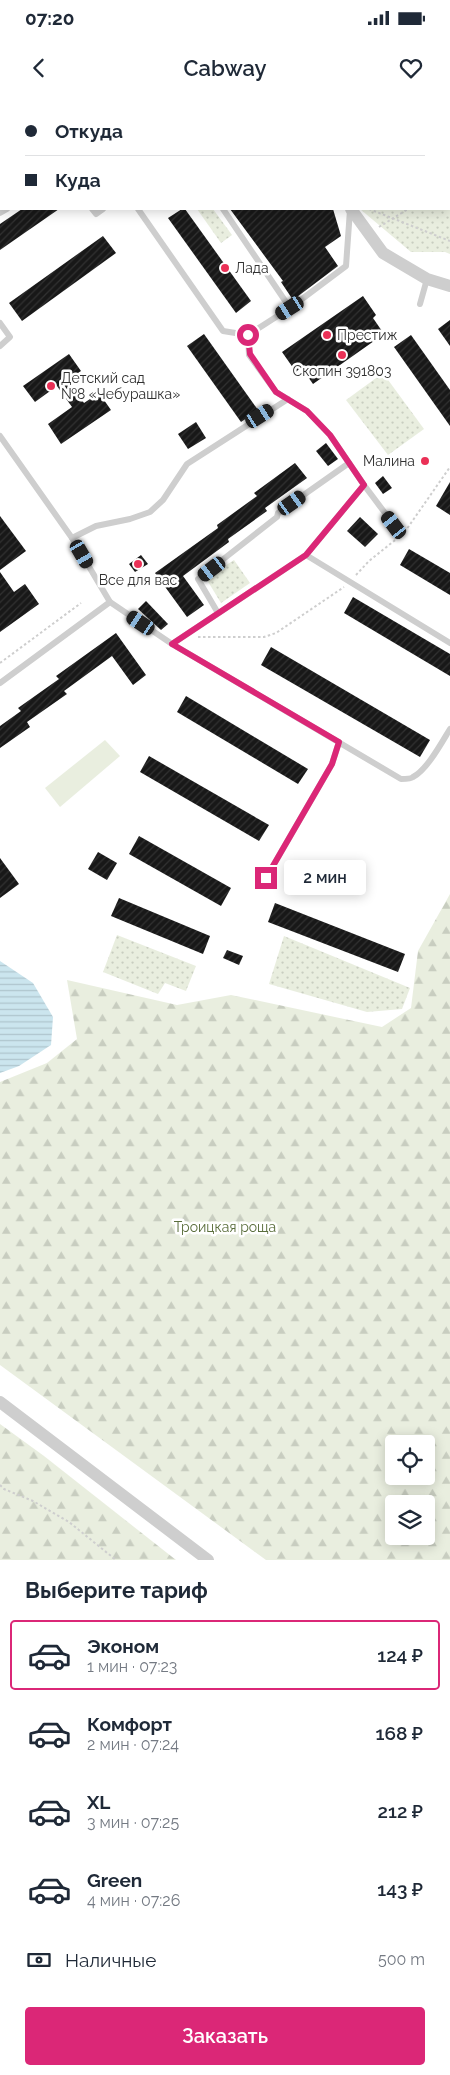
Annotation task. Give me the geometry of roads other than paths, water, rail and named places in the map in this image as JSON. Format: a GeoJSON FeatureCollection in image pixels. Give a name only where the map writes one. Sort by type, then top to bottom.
{"type":"FeatureCollection","features":[{"type":"Feature","properties":{"kind":"street"},"geometry":{"type":"LineString","coordinates":[[351,210],[383,253],[427,279],[450,286]]}},
{"type":"Feature","properties":{"kind":"street"},"geometry":{"type":"LineString","coordinates":[[0,1402],[208,1560]]}},
{"type":"Feature","properties":{"kind":"lane"},"geometry":{"type":"LineString","coordinates":[[139,210],[223,331],[248,335],[290,308],[346,266],[350,210]]}},
{"type":"Feature","properties":{"kind":"lane"},"geometry":{"type":"LineString","coordinates":[[224,210],[290,308]]}},
{"type":"Feature","properties":{"kind":"lane"},"geometry":{"type":"LineString","coordinates":[[420,304],[427,279]]}},
{"type":"Feature","properties":{"kind":"lane"},"geometry":{"type":"LineString","coordinates":[[0,322],[10,338],[0,346]]}},
{"type":"Feature","properties":{"kind":"lane"},"geometry":{"type":"LineString","coordinates":[[248,335],[250,354],[276,392],[307,411],[330,435],[394,525]]}},
{"type":"Feature","properties":{"kind":"lane"},"geometry":{"type":"LineString","coordinates":[[72,538],[96,526],[130,519],[150,512],[163,500],[188,464],[288,399]]}},
{"type":"Feature","properties":{"kind":"lane"},"geometry":{"type":"LineString","coordinates":[[0,436],[72,538],[110,602],[172,644],[401,779],[413,778],[434,757],[450,729]]}},
{"type":"Feature","properties":{"kind":"lane"},"geometry":{"type":"LineString","coordinates":[[218,613],[198,579],[241,547],[244,541],[277,517],[278,513],[349,463]]}},
{"type":"Feature","properties":{"kind":"lane"},"geometry":{"type":"LineString","coordinates":[[172,644],[306,555],[364,485]]}},
{"type":"Feature","properties":{"kind":"lane"},"geometry":{"type":"LineString","coordinates":[[306,555],[450,644]]}},
{"type":"Feature","properties":{"kind":"lane"},"geometry":{"type":"LineString","coordinates":[[0,683],[110,602]]}},
{"type":"Feature","properties":{"kind":"lane"},"geometry":{"type":"LineString","coordinates":[[266,878],[332,764],[339,742]]}},
{"type":"Feature","properties":{"kind":"water"},"geometry":{"type":"Polygon","coordinates":[[[0,961],[33,983],[53,1017],[51,1045],[19,1066],[0,1073],[0,961]]]}},
{"type":"Feature","properties":{"kind":"place","name":"Лада"},"geometry":{"type":"Point","coordinates":[225,268]}},
{"type":"Feature","properties":{"kind":"place","name":"Престиж"},"geometry":{"type":"Point","coordinates":[327,335]}},
{"type":"Feature","properties":{"kind":"place","name":"Скопин 391803"},"geometry":{"type":"Point","coordinates":[342,355]}},
{"type":"Feature","properties":{"kind":"place","name":"Детский сад №8 «Чебурашка»"},"geometry":{"type":"Point","coordinates":[51,386]}},
{"type":"Feature","properties":{"kind":"place","name":"Малина"},"geometry":{"type":"Point","coordinates":[425,461]}},
{"type":"Feature","properties":{"kind":"place","name":"Все для вас"},"geometry":{"type":"Point","coordinates":[138,564]}},
{"type":"Feature","properties":{"kind":"park label","name":"Троицкая роща"},"geometry":{"type":"Point","coordinates":[225,1227]}}]}
